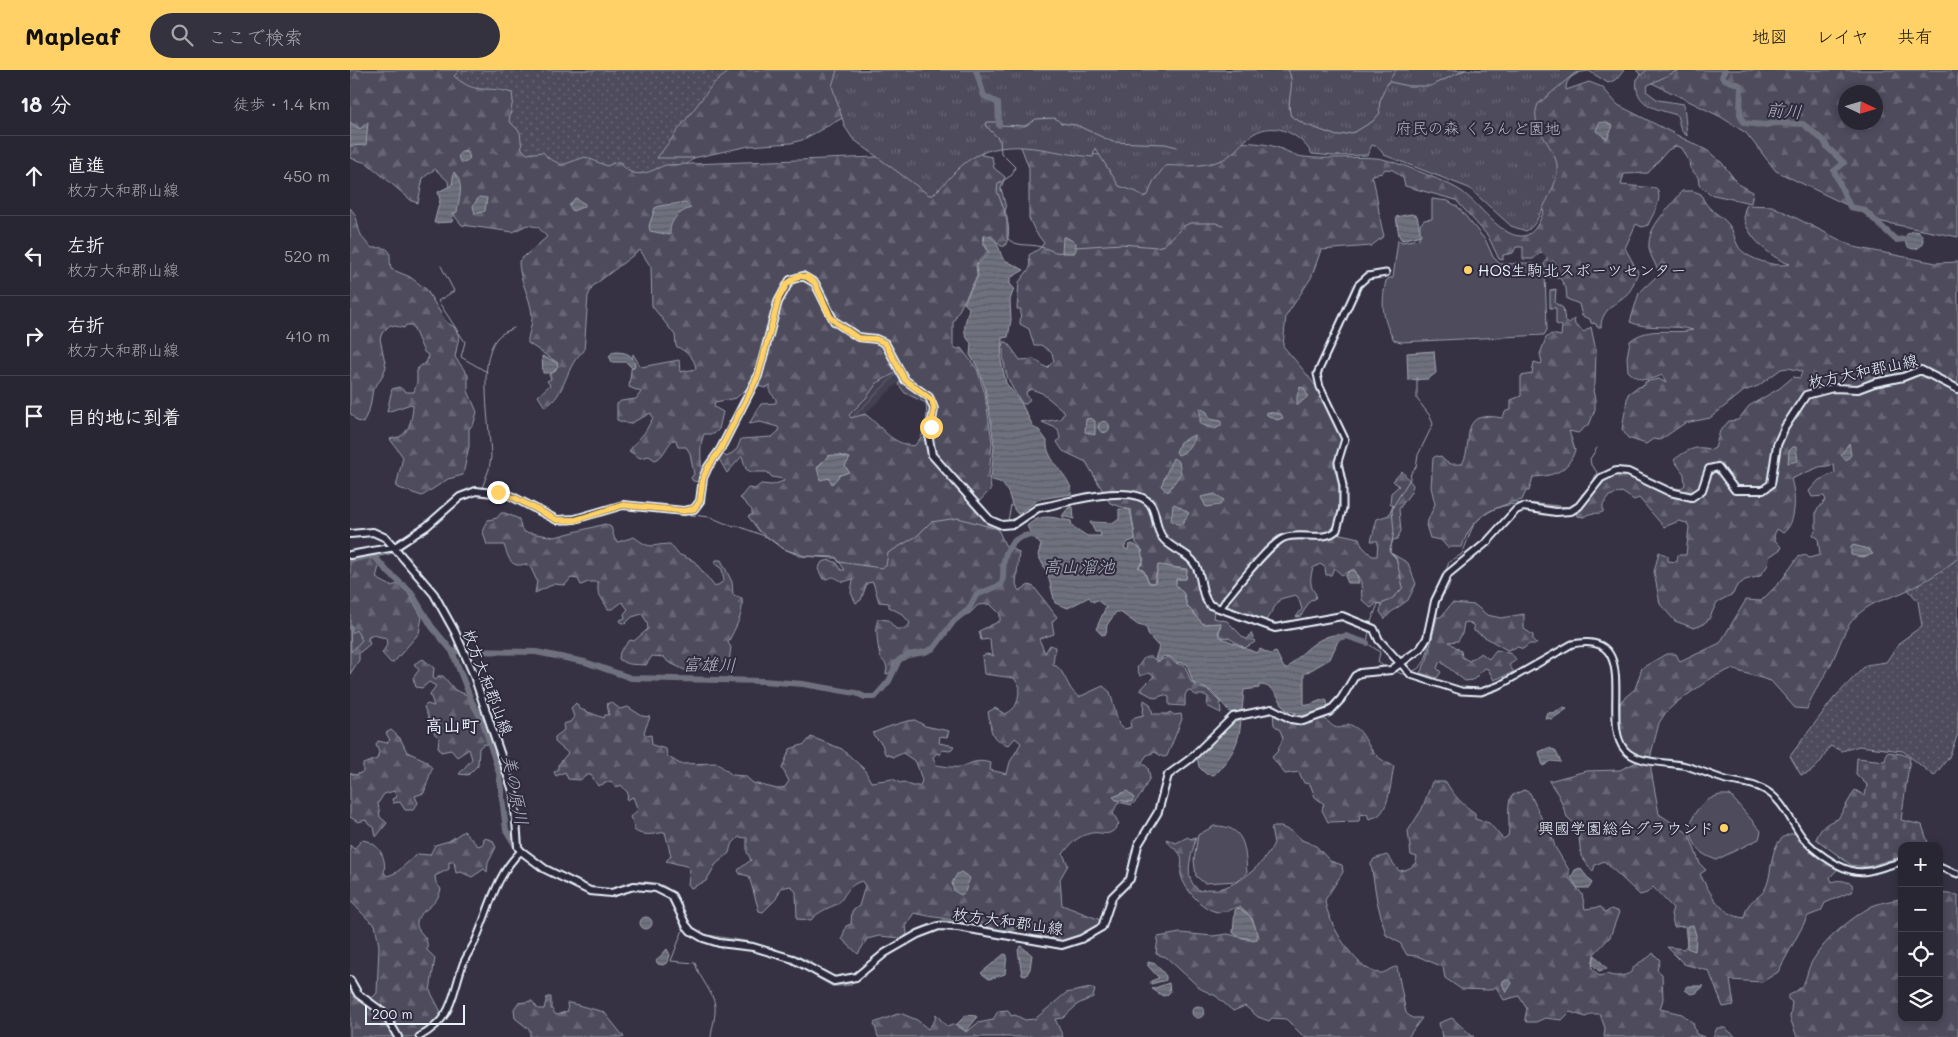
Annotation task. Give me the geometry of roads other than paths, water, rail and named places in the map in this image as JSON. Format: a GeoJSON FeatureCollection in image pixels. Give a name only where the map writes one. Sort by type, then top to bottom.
{"type":"FeatureCollection","features":[{"type":"Feature","properties":{"kind":"main road"},"geometry":{"type":"LineString","coordinates":[[350,555],[395,547],[427,526],[460,497],[476,491],[509,495],[557,520],[575,520],[623,505],[684,511],[694,509],[700,501],[703,478],[708,467],[720,450],[758,376],[779,298],[790,280],[803,276],[815,283],[834,321],[858,338],[876,339],[885,343],[905,380],[929,397],[934,409],[929,439],[932,455],[990,520],[1009,525],[1019,522],[1038,508],[1107,494],[1142,496],[1154,510],[1157,528],[1163,539],[1195,563],[1206,602],[1210,605],[1275,628],[1342,616],[1349,617],[1374,629],[1379,640],[1400,663]]}},
{"type":"Feature","properties":{"kind":"main road","name":"枚方大和郡山線"},"geometry":{"type":"LineString","coordinates":[[350,534],[376,533],[386,538],[443,608],[466,655],[514,794],[516,840],[519,853],[590,891],[612,893],[634,886],[656,888],[672,896],[691,931],[702,938],[718,943],[753,947],[793,959],[834,981],[856,977],[885,953],[918,934],[939,926],[958,926],[1062,945],[1081,939],[1102,927],[1112,897],[1130,879],[1138,845],[1158,812],[1168,775],[1190,759],[1227,721],[1239,715],[1272,709],[1291,719],[1303,721],[1329,712],[1354,676],[1360,672],[1384,671],[1400,663],[1425,644],[1435,601],[1447,575],[1487,542],[1516,510],[1527,506],[1556,512],[1571,511],[1579,506],[1601,478],[1616,471],[1628,472],[1661,488],[1692,497],[1702,490],[1709,469],[1718,467],[1735,490],[1763,490],[1771,484],[1774,453],[1783,432],[1806,395],[1833,388],[1858,389],[1874,383],[1904,377],[1921,370],[1958,388]]}},
{"type":"Feature","properties":{"kind":"main road"},"geometry":{"type":"LineString","coordinates":[[350,980],[358,994],[384,1013],[398,1037]]}},
{"type":"Feature","properties":{"kind":"street"},"geometry":{"type":"LineString","coordinates":[[1221,608],[1227,598],[1280,540],[1295,535],[1328,536],[1337,530],[1343,508],[1342,480],[1338,462],[1345,440],[1320,387],[1317,374],[1358,285],[1368,276],[1386,273]]}},
{"type":"Feature","properties":{"kind":"street"},"geometry":{"type":"LineString","coordinates":[[1400,663],[1411,675],[1461,691],[1481,692],[1500,685],[1572,644],[1583,642],[1596,644],[1609,654],[1615,668],[1616,732],[1621,745],[1630,755],[1644,760],[1687,766],[1716,777],[1760,787],[1771,793],[1780,802],[1805,840],[1844,868],[1868,872],[1898,863]]}},
{"type":"Feature","properties":{"kind":"street"},"geometry":{"type":"LineString","coordinates":[[419,1037],[433,1029],[450,1008],[464,963],[477,939],[497,882],[519,853]]}},
{"type":"Feature","properties":{"kind":"street"},"geometry":{"type":"LineString","coordinates":[[1943,868],[1958,874]]}},
{"type":"Feature","properties":{"kind":"water"},"geometry":{"type":"Polygon","coordinates":[[[350,122],[360,129],[368,122],[366,145],[350,146],[350,122]]]}},
{"type":"Feature","properties":{"kind":"water"},"geometry":{"type":"Polygon","coordinates":[[[1605,122],[1613,126],[1607,139],[1596,131],[1599,123],[1605,122]]]}},
{"type":"Feature","properties":{"kind":"water"},"geometry":{"type":"Polygon","coordinates":[[[464,151],[470,157],[464,163],[458,157],[464,151]]]}},
{"type":"Feature","properties":{"kind":"water"},"geometry":{"type":"Polygon","coordinates":[[[454,172],[460,186],[457,212],[453,214],[452,222],[434,223],[440,200],[438,192],[452,185],[454,172]]]}},
{"type":"Feature","properties":{"kind":"water"},"geometry":{"type":"Polygon","coordinates":[[[479,197],[487,198],[485,211],[475,214],[473,206],[479,197]]]}},
{"type":"Feature","properties":{"kind":"water"},"geometry":{"type":"Polygon","coordinates":[[[575,198],[585,204],[585,206],[573,211],[569,206],[575,198]]]}},
{"type":"Feature","properties":{"kind":"water"},"geometry":{"type":"Polygon","coordinates":[[[680,203],[688,204],[691,208],[675,218],[671,225],[670,235],[650,231],[649,226],[655,208],[680,203]]]}},
{"type":"Feature","properties":{"kind":"water"},"geometry":{"type":"Polygon","coordinates":[[[1411,214],[1417,216],[1421,235],[1402,240],[1399,236],[1396,217],[1411,214]]]}},
{"type":"Feature","properties":{"kind":"water"},"geometry":{"type":"Polygon","coordinates":[[[1914,231],[1920,234],[1923,240],[1920,246],[1914,249],[1908,246],[1905,240],[1908,234],[1914,231]]]}},
{"type":"Feature","properties":{"kind":"water"},"geometry":{"type":"Polygon","coordinates":[[[985,235],[990,236],[996,241],[1003,259],[1024,270],[1010,278],[1010,284],[1014,288],[1010,300],[1011,320],[1008,337],[1002,338],[1001,361],[1006,383],[1021,403],[1034,428],[1039,430],[1047,441],[1050,455],[1071,487],[1072,494],[1039,499],[1018,514],[1013,508],[1004,486],[991,479],[994,445],[991,422],[985,388],[978,368],[970,355],[971,343],[965,331],[965,322],[969,308],[964,303],[978,276],[977,265],[989,252],[984,242],[985,235]]]}},
{"type":"Feature","properties":{"kind":"water"},"geometry":{"type":"Polygon","coordinates":[[[1063,237],[1076,243],[1074,253],[1062,253],[1063,237]]]}},
{"type":"Feature","properties":{"kind":"water"},"geometry":{"type":"Polygon","coordinates":[[[1434,351],[1436,373],[1428,379],[1408,380],[1407,353],[1434,351]]]}},
{"type":"Feature","properties":{"kind":"water"},"geometry":{"type":"Polygon","coordinates":[[[613,352],[624,353],[630,356],[635,365],[633,369],[626,362],[612,362],[609,356],[613,352]]]}},
{"type":"Feature","properties":{"kind":"water"},"geometry":{"type":"Polygon","coordinates":[[[542,356],[556,362],[558,366],[553,373],[543,373],[542,356]]]}},
{"type":"Feature","properties":{"kind":"water"},"geometry":{"type":"Polygon","coordinates":[[[1300,387],[1304,388],[1308,396],[1297,406],[1297,396],[1300,387]]]}},
{"type":"Feature","properties":{"kind":"water"},"geometry":{"type":"Polygon","coordinates":[[[1200,408],[1207,412],[1210,419],[1221,421],[1221,426],[1215,429],[1200,424],[1200,408]]]}},
{"type":"Feature","properties":{"kind":"water"},"geometry":{"type":"Polygon","coordinates":[[[1266,412],[1281,414],[1283,418],[1277,420],[1267,415],[1266,412]]]}},
{"type":"Feature","properties":{"kind":"water"},"geometry":{"type":"Polygon","coordinates":[[[1091,418],[1095,421],[1095,435],[1085,432],[1086,419],[1091,418]]]}},
{"type":"Feature","properties":{"kind":"water"},"geometry":{"type":"Polygon","coordinates":[[[1104,421],[1110,427],[1104,433],[1098,427],[1104,421]]]}},
{"type":"Feature","properties":{"kind":"water"},"geometry":{"type":"Polygon","coordinates":[[[1194,435],[1189,447],[1178,455],[1176,452],[1180,442],[1194,435]]]}},
{"type":"Feature","properties":{"kind":"water"},"geometry":{"type":"Polygon","coordinates":[[[1849,443],[1851,455],[1846,461],[1841,455],[1849,443]]]}},
{"type":"Feature","properties":{"kind":"water"},"geometry":{"type":"Polygon","coordinates":[[[1796,447],[1798,461],[1788,463],[1789,451],[1796,447]]]}},
{"type":"Feature","properties":{"kind":"water"},"geometry":{"type":"Polygon","coordinates":[[[828,456],[850,458],[845,466],[849,472],[840,475],[832,484],[829,478],[820,480],[817,468],[828,456]]]}},
{"type":"Feature","properties":{"kind":"water"},"geometry":{"type":"Polygon","coordinates":[[[1173,458],[1179,462],[1181,473],[1168,492],[1161,486],[1173,458]]]}},
{"type":"Feature","properties":{"kind":"water"},"geometry":{"type":"Polygon","coordinates":[[[1215,494],[1224,500],[1220,505],[1206,507],[1201,497],[1215,494]]]}},
{"type":"Feature","properties":{"kind":"water"},"geometry":{"type":"Polygon","coordinates":[[[1175,504],[1189,513],[1182,524],[1171,521],[1173,505],[1175,504]]]}},
{"type":"Feature","properties":{"kind":"water"},"geometry":{"type":"Polygon","coordinates":[[[1069,507],[1073,507],[1074,519],[1062,516],[1069,507]]]}},
{"type":"Feature","properties":{"kind":"water","name":"高山溜池"},"geometry":{"type":"Polygon","coordinates":[[[1119,509],[1130,510],[1135,537],[1124,548],[1128,550],[1129,545],[1133,544],[1141,549],[1143,562],[1138,567],[1144,571],[1149,583],[1155,583],[1158,566],[1160,565],[1187,570],[1186,579],[1176,579],[1176,585],[1184,594],[1187,606],[1203,624],[1221,623],[1218,634],[1220,637],[1257,653],[1260,649],[1270,654],[1276,652],[1284,668],[1287,669],[1311,646],[1326,637],[1341,635],[1330,659],[1304,674],[1304,704],[1309,705],[1324,699],[1327,701],[1328,708],[1310,715],[1297,716],[1293,714],[1297,713],[1286,710],[1273,690],[1259,685],[1259,688],[1244,690],[1242,711],[1230,712],[1211,691],[1193,683],[1187,664],[1176,662],[1170,657],[1164,656],[1159,661],[1155,659],[1159,647],[1149,636],[1146,627],[1138,625],[1120,612],[1116,612],[1107,625],[1106,634],[1102,635],[1096,629],[1106,607],[1097,600],[1093,602],[1089,597],[1068,608],[1055,603],[1048,575],[1038,555],[1041,545],[1031,534],[1027,526],[1038,519],[1048,517],[1071,521],[1072,526],[1087,536],[1101,536],[1100,532],[1095,532],[1090,522],[1114,523],[1119,519],[1119,509]]]}},
{"type":"Feature","properties":{"kind":"water"},"geometry":{"type":"Polygon","coordinates":[[[1853,545],[1868,549],[1873,554],[1863,557],[1851,555],[1851,547],[1853,545]]]}},
{"type":"Feature","properties":{"kind":"water"},"geometry":{"type":"Polygon","coordinates":[[[1351,570],[1356,572],[1359,583],[1348,583],[1345,576],[1351,570]]]}},
{"type":"Feature","properties":{"kind":"water"},"geometry":{"type":"Polygon","coordinates":[[[1564,707],[1567,709],[1552,719],[1545,718],[1547,712],[1552,713],[1564,707]]]}},
{"type":"Feature","properties":{"kind":"water"},"geometry":{"type":"Polygon","coordinates":[[[1241,718],[1237,742],[1226,762],[1214,775],[1206,774],[1199,767],[1197,757],[1235,719],[1241,718]]]}},
{"type":"Feature","properties":{"kind":"water"},"geometry":{"type":"Polygon","coordinates":[[[1548,748],[1555,750],[1561,762],[1551,761],[1543,766],[1539,752],[1548,748]]]}},
{"type":"Feature","properties":{"kind":"water"},"geometry":{"type":"Polygon","coordinates":[[[1127,791],[1134,797],[1132,802],[1116,800],[1113,797],[1127,791]]]}},
{"type":"Feature","properties":{"kind":"water"},"geometry":{"type":"Polygon","coordinates":[[[1580,868],[1592,883],[1589,888],[1578,888],[1571,878],[1575,870],[1580,868]]]}},
{"type":"Feature","properties":{"kind":"water"},"geometry":{"type":"Polygon","coordinates":[[[961,872],[970,878],[965,892],[961,895],[954,891],[952,883],[957,874],[961,872]]]}},
{"type":"Feature","properties":{"kind":"water"},"geometry":{"type":"Polygon","coordinates":[[[1239,908],[1250,916],[1258,933],[1256,940],[1240,937],[1233,933],[1235,910],[1239,908]]]}},
{"type":"Feature","properties":{"kind":"water"},"geometry":{"type":"Polygon","coordinates":[[[646,917],[652,923],[646,929],[640,923],[646,917]]]}},
{"type":"Feature","properties":{"kind":"water"},"geometry":{"type":"Polygon","coordinates":[[[1693,925],[1696,935],[1695,951],[1687,948],[1687,926],[1693,925]]]}},
{"type":"Feature","properties":{"kind":"water"},"geometry":{"type":"Polygon","coordinates":[[[1021,946],[1032,955],[1030,969],[1026,976],[1022,975],[1018,950],[1021,946]]]}},
{"type":"Feature","properties":{"kind":"water"},"geometry":{"type":"Polygon","coordinates":[[[667,949],[670,955],[668,962],[663,965],[658,964],[656,961],[667,949]]]}},
{"type":"Feature","properties":{"kind":"water"},"geometry":{"type":"Polygon","coordinates":[[[1004,954],[1007,955],[1005,974],[989,979],[981,973],[1004,954]]]}},
{"type":"Feature","properties":{"kind":"water"},"geometry":{"type":"Polygon","coordinates":[[[1595,955],[1607,969],[1599,971],[1592,964],[1595,955]]]}},
{"type":"Feature","properties":{"kind":"water"},"geometry":{"type":"Polygon","coordinates":[[[1148,962],[1156,964],[1166,976],[1166,980],[1151,984],[1151,981],[1159,978],[1148,966],[1148,962]]]}},
{"type":"Feature","properties":{"kind":"water"},"geometry":{"type":"Polygon","coordinates":[[[1504,980],[1510,980],[1512,983],[1506,993],[1502,983],[1504,980]]]}},
{"type":"Feature","properties":{"kind":"water"},"geometry":{"type":"Polygon","coordinates":[[[1169,983],[1170,992],[1167,995],[1163,996],[1152,989],[1169,983]]]}},
{"type":"Feature","properties":{"kind":"water"},"geometry":{"type":"Polygon","coordinates":[[[1687,986],[1704,986],[1696,993],[1691,994],[1685,990],[1687,986]]]}},
{"type":"Feature","properties":{"kind":"water"},"geometry":{"type":"Polygon","coordinates":[[[1196,1006],[1200,1006],[1204,1012],[1200,1018],[1196,1018],[1192,1014],[1192,1010],[1196,1006]]]}},
{"type":"Feature","properties":{"kind":"water"},"geometry":{"type":"Polygon","coordinates":[[[966,1015],[976,1016],[977,1018],[966,1031],[957,1024],[966,1015]]]}},
{"type":"Feature","properties":{"kind":"waterway"},"geometry":{"type":"LineString","coordinates":[[976,70],[984,96],[998,103],[999,125]]}},
{"type":"Feature","properties":{"kind":"waterway"},"geometry":{"type":"LineString","coordinates":[[1288,70],[1291,81],[1289,104],[1291,116],[1304,124],[1337,136],[1355,132],[1373,121],[1380,113],[1381,97],[1396,70]]}},
{"type":"Feature","properties":{"kind":"waterway"},"geometry":{"type":"LineString","coordinates":[[1390,82],[1408,86],[1431,86],[1465,70]]}},
{"type":"Feature","properties":{"kind":"waterway","name":"前川"},"geometry":{"type":"LineString","coordinates":[[1725,70],[1722,77],[1741,86],[1740,114],[1744,123],[1765,125],[1775,123],[1803,124],[1824,141],[1827,147],[1844,163],[1834,171],[1850,207],[1864,210],[1896,240],[1906,239]]}},
{"type":"Feature","properties":{"kind":"waterway"},"geometry":{"type":"LineString","coordinates":[[999,125],[1025,126],[1036,119],[1055,118],[1061,123],[1076,125],[1113,142],[1165,144],[1177,147]]}},
{"type":"Feature","properties":{"kind":"waterway"},"geometry":{"type":"LineString","coordinates":[[999,122],[986,122],[985,125],[1000,140],[1001,153],[1015,167],[1012,175],[998,184],[997,191],[1007,217],[1007,238],[1015,243],[1037,246],[1054,252],[1063,252]]}},
{"type":"Feature","properties":{"kind":"waterway"},"geometry":{"type":"LineString","coordinates":[[1076,247],[1121,244],[1157,247],[1164,245],[1184,226],[1190,223],[1216,223],[1223,226]]}},
{"type":"Feature","properties":{"kind":"waterway"},"geometry":{"type":"LineString","coordinates":[[441,266],[454,291],[438,301],[465,342],[461,357],[487,372]]}},
{"type":"Feature","properties":{"kind":"waterway"},"geometry":{"type":"LineString","coordinates":[[482,488],[491,457],[486,395],[487,362],[491,348],[497,338],[514,328]]}},
{"type":"Feature","properties":{"kind":"waterway"},"geometry":{"type":"LineString","coordinates":[[1370,624],[1378,604],[1392,598],[1403,587],[1396,558],[1390,552],[1394,531],[1392,511],[1410,479],[1411,473],[1416,467],[1418,455],[1433,424],[1430,416],[1417,399],[1417,378]]}},
{"type":"Feature","properties":{"kind":"waterway"},"geometry":{"type":"LineString","coordinates":[[1592,484],[1597,472],[1591,465],[1590,459],[1597,448]]}},
{"type":"Feature","properties":{"kind":"waterway"},"geometry":{"type":"LineString","coordinates":[[1576,505],[1582,494],[1587,491]]}},
{"type":"Feature","properties":{"kind":"waterway"},"geometry":{"type":"LineString","coordinates":[[1445,573],[1449,562],[1462,554],[1475,523],[1485,514],[1496,508],[1520,504],[1570,507]]}},
{"type":"Feature","properties":{"kind":"waterway"},"geometry":{"type":"LineString","coordinates":[[1008,521],[1011,505]]}},
{"type":"Feature","properties":{"kind":"waterway"},"geometry":{"type":"LineString","coordinates":[[609,512],[627,508]]}},
{"type":"Feature","properties":{"kind":"waterway"},"geometry":{"type":"LineString","coordinates":[[531,510],[554,522]]}},
{"type":"Feature","properties":{"kind":"waterway"},"geometry":{"type":"LineString","coordinates":[[683,514],[710,517],[734,527],[735,525],[767,537],[780,547],[800,556],[836,558],[839,562],[881,568],[886,566],[888,553],[917,536],[931,522],[958,518],[998,529],[1001,526]]}},
{"type":"Feature","properties":{"kind":"waterway"},"geometry":{"type":"LineString","coordinates":[[558,523],[570,524],[598,516]]}},
{"type":"Feature","properties":{"kind":"waterway"},"geometry":{"type":"LineString","coordinates":[[400,550],[427,530]]}},
{"type":"Feature","properties":{"kind":"waterway","name":"富雄川"},"geometry":{"type":"LineString","coordinates":[[452,651],[536,652],[585,662],[631,678],[763,681],[803,684],[856,693],[865,697],[875,697],[889,681],[899,660],[908,655],[925,652],[934,648],[954,621],[969,609],[976,595],[1001,585],[1003,564],[1008,549],[1015,540],[1031,535],[1038,536]]}},
{"type":"Feature","properties":{"kind":"waterway"},"geometry":{"type":"LineString","coordinates":[[375,557],[394,553]]}},
{"type":"Feature","properties":{"kind":"waterway","name":"美の原川"},"geometry":{"type":"LineString","coordinates":[[350,560],[369,556],[375,557],[387,571],[411,592],[432,627],[452,651],[472,702],[483,722],[499,773],[506,830],[520,853]]}},
{"type":"Feature","properties":{"kind":"waterway"},"geometry":{"type":"LineString","coordinates":[[1432,629],[1439,604],[1448,587],[1450,578]]}},
{"type":"Feature","properties":{"kind":"waterway"},"geometry":{"type":"LineString","coordinates":[[1369,631],[1367,643],[1380,652],[1378,662],[1386,668]]}},
{"type":"Feature","properties":{"kind":"waterway","name":"富雄川"},"geometry":{"type":"LineString","coordinates":[[1334,639],[1346,636],[1367,643]]}},
{"type":"Feature","properties":{"kind":"waterway"},"geometry":{"type":"LineString","coordinates":[[1410,672],[1416,670],[1423,663],[1430,638]]}},
{"type":"Feature","properties":{"kind":"waterway"},"geometry":{"type":"LineString","coordinates":[[1395,670],[1401,674],[1407,673]]}},
{"type":"Feature","properties":{"kind":"waterway","name":"美の原川"},"geometry":{"type":"LineString","coordinates":[[633,884],[658,886],[664,889],[674,898],[683,913]]}},
{"type":"Feature","properties":{"kind":"waterway","name":"美の原川"},"geometry":{"type":"LineString","coordinates":[[919,931],[947,921],[979,924],[990,930],[1002,933],[1022,924],[1028,925],[1057,942]]}},
{"type":"Feature","properties":{"kind":"waterway"},"geometry":{"type":"LineString","coordinates":[[686,928],[682,932],[671,961],[695,963],[714,1001],[715,1014],[711,1037]]}},
{"type":"Feature","properties":{"kind":"waterway","name":"美の原川"},"geometry":{"type":"LineString","coordinates":[[712,938],[749,944]]}},
{"type":"Feature","properties":{"kind":"waterway","name":"美の原川"},"geometry":{"type":"LineString","coordinates":[[794,957],[808,963],[810,966]]}},
{"type":"Feature","properties":{"kind":"waterway","name":"美の原川"},"geometry":{"type":"LineString","coordinates":[[814,973],[833,984],[849,983]]}},
{"type":"Feature","properties":{"kind":"place","name":"HOS生駒北スポーツセンター"},"geometry":{"type":"Point","coordinates":[1468,270]}},
{"type":"Feature","properties":{"kind":"place","name":"興國学園総合グラウンド"},"geometry":{"type":"Point","coordinates":[1724,828]}},
{"type":"Feature","properties":{"kind":"district","name":"高山町"},"geometry":{"type":"Point","coordinates":[452,726]}},
{"type":"Feature","properties":{"kind":"park label","name":"府民の森 くろんど園地"},"geometry":{"type":"Point","coordinates":[1478,128]}}]}
